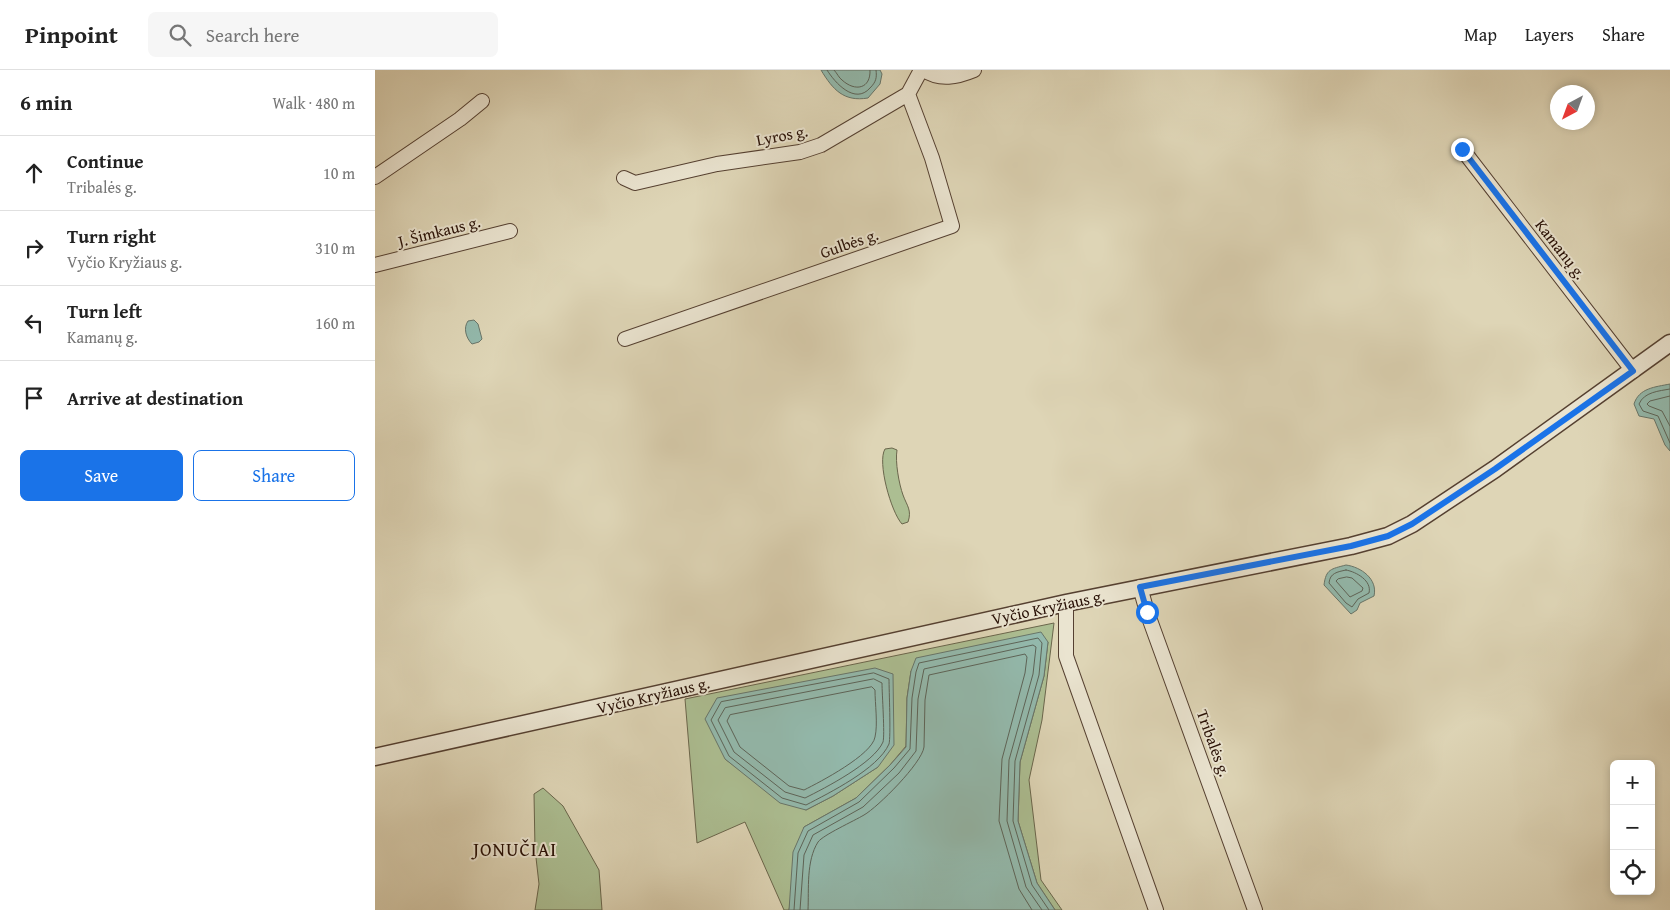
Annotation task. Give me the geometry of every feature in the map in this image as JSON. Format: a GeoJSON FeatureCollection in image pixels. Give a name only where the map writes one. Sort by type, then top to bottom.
{"type":"FeatureCollection","features":[{"type":"Feature","properties":{"kind":"street"},"geometry":{"type":"LineString","coordinates":[[909,94],[922,70],[938,77],[949,78],[974,70]]}},
{"type":"Feature","properties":{"kind":"street","name":"Lyros g."},"geometry":{"type":"LineString","coordinates":[[624,178],[635,182],[717,164],[800,152],[821,145],[909,94]]}},
{"type":"Feature","properties":{"kind":"street","name":"Gulbės g."},"geometry":{"type":"LineString","coordinates":[[625,339],[952,226],[932,158],[909,94]]}},
{"type":"Feature","properties":{"kind":"street"},"geometry":{"type":"LineString","coordinates":[[375,177],[482,101]]}},
{"type":"Feature","properties":{"kind":"street","name":"Kamanų g."},"geometry":{"type":"LineString","coordinates":[[1462,149],[1633,371]]}},
{"type":"Feature","properties":{"kind":"street","name":"J. Šimkaus g."},"geometry":{"type":"LineString","coordinates":[[375,265],[511,231]]}},
{"type":"Feature","properties":{"kind":"street","name":"Vyčio Kryžiaus g."},"geometry":{"type":"LineString","coordinates":[[375,757],[1066,603],[1351,546],[1388,536],[1412,524],[1495,469],[1670,343]]}},
{"type":"Feature","properties":{"kind":"street","name":"Tribalės g."},"geometry":{"type":"LineString","coordinates":[[1140,587],[1147,612],[1255,910]]}},
{"type":"Feature","properties":{"kind":"street"},"geometry":{"type":"LineString","coordinates":[[1066,603],[1066,656],[1157,910]]}},
{"type":"Feature","properties":{"kind":"green space"},"geometry":{"type":"Polygon","coordinates":[[[892,448],[897,450],[899,479],[909,511],[908,522],[902,524],[894,509],[884,475],[883,455],[885,449],[892,448]]]}},
{"type":"Feature","properties":{"kind":"green space"},"geometry":{"type":"Polygon","coordinates":[[[1054,623],[1042,720],[1029,780],[1041,880],[1062,910],[1055,910],[1037,883],[1018,821],[1020,762],[1044,676],[1048,642],[911,671],[907,698],[906,746],[890,765],[856,798],[804,827],[789,910],[784,910],[745,822],[697,843],[685,699],[1054,623]],[[725,759],[744,773],[806,810],[833,796],[878,767],[725,759]]]}},
{"type":"Feature","properties":{"kind":"green space"},"geometry":{"type":"Polygon","coordinates":[[[543,788],[563,806],[599,870],[602,910],[535,910],[539,884],[535,849],[534,794],[543,788]]]}},
{"type":"Feature","properties":{"kind":"water"},"geometry":{"type":"Polygon","coordinates":[[[821,70],[880,70],[882,74],[880,84],[868,98],[860,99],[840,93],[821,70]]]}},
{"type":"Feature","properties":{"kind":"water"},"geometry":{"type":"Polygon","coordinates":[[[474,320],[478,324],[482,339],[472,344],[465,330],[468,321],[474,320]]]}},
{"type":"Feature","properties":{"kind":"water"},"geometry":{"type":"Polygon","coordinates":[[[1670,384],[1670,451],[1665,445],[1654,419],[1639,416],[1634,404],[1644,391],[1653,387],[1670,384]]]}},
{"type":"Feature","properties":{"kind":"water"},"geometry":{"type":"Polygon","coordinates":[[[1346,565],[1363,571],[1371,579],[1375,590],[1374,596],[1360,603],[1357,610],[1351,614],[1324,585],[1330,570],[1346,565]]]}},
{"type":"Feature","properties":{"kind":"water"},"geometry":{"type":"Polygon","coordinates":[[[1041,632],[1048,642],[1044,676],[1020,762],[1018,821],[1037,883],[1055,910],[789,910],[793,852],[804,827],[856,798],[906,747],[907,698],[911,671],[916,658],[1041,632]]]}},
{"type":"Feature","properties":{"kind":"water"},"geometry":{"type":"Polygon","coordinates":[[[875,668],[893,674],[894,745],[878,767],[833,796],[806,810],[780,803],[725,759],[705,719],[717,698],[875,668]]]}},
{"type":"Feature","properties":{"kind":"district","name":"JONUČIAI"},"geometry":{"type":"Point","coordinates":[515,849]}},
{"type":"Feature","properties":{"kind":"route"},"geometry":{"type":"LineString","coordinates":[[1147,612],[1140,587],[1351,546],[1388,536],[1412,524],[1495,469],[1633,371],[1462,149]]}}]}
